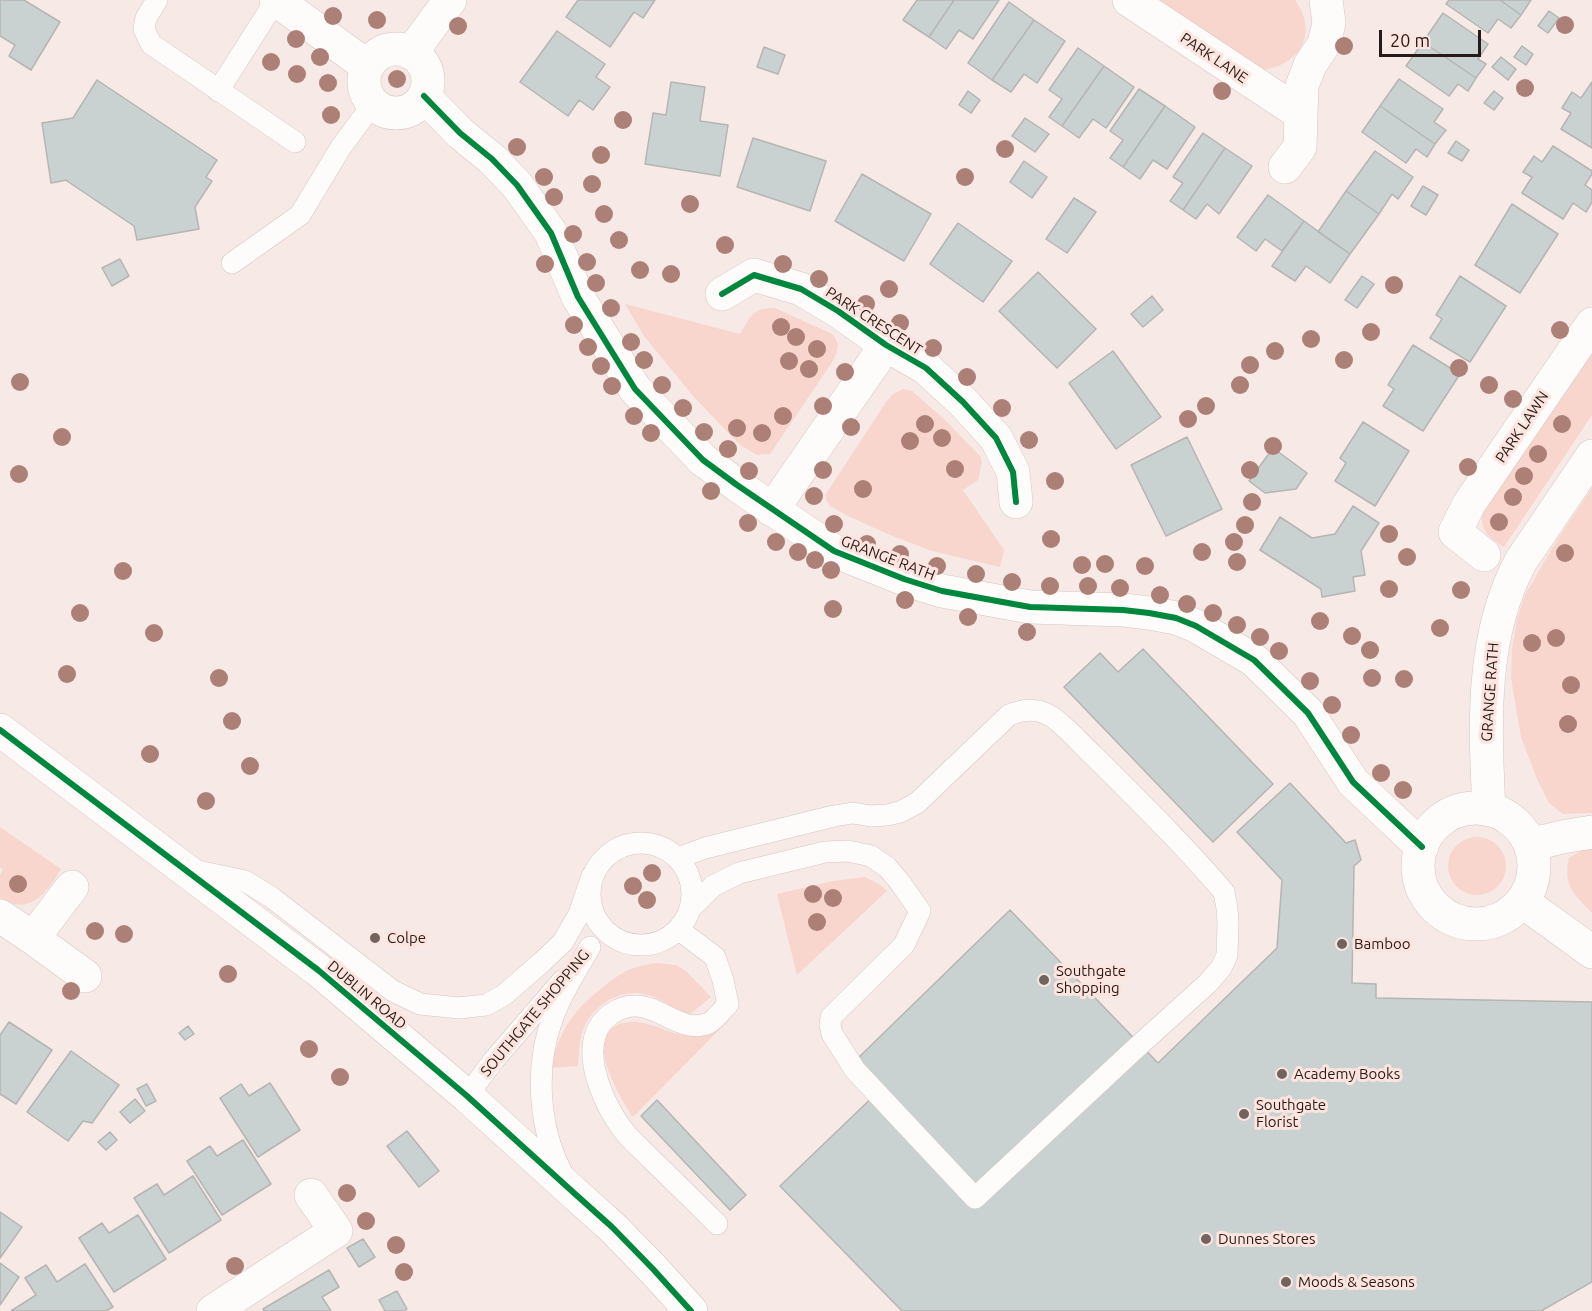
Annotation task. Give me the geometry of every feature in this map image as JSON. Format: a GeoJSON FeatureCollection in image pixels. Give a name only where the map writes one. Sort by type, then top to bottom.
{"type":"FeatureCollection","features":[{"type":"Feature","properties":{"kind":"street"},"geometry":{"type":"LineString","coordinates":[[276,0],[367,66]]}},
{"type":"Feature","properties":{"kind":"street"},"geometry":{"type":"LineString","coordinates":[[411,53],[450,0]]}},
{"type":"Feature","properties":{"kind":"street","name":"PARK LANE"},"geometry":{"type":"LineString","coordinates":[[1129,0],[1301,114]]}},
{"type":"Feature","properties":{"kind":"street"},"geometry":{"type":"LineString","coordinates":[[1285,167],[1300,147],[1302,86],[1310,64],[1324,44],[1329,23],[1326,0]]}},
{"type":"Feature","properties":{"kind":"street"},"geometry":{"type":"LineString","coordinates":[[391,49],[401,49],[411,53],[425,67],[428,76],[424,96],[410,110],[401,113],[381,110],[367,96],[364,86],[367,66],[381,52],[391,49]]}},
{"type":"Feature","properties":{"kind":"street","name":"GRANGE RATH"},"geometry":{"type":"LineString","coordinates":[[424,96],[460,133],[492,159],[517,185],[551,233],[578,297],[634,389],[703,460],[834,551],[904,579],[942,591],[1030,607],[1124,610],[1176,618],[1196,626],[1254,660],[1308,712],[1353,782],[1422,847]]}},
{"type":"Feature","properties":{"kind":"street","name":"PARK CRESCENT"},"geometry":{"type":"LineString","coordinates":[[722,294],[754,275],[801,289],[838,311],[886,345],[926,368],[963,402],[996,438],[1013,472],[1016,502]]}},
{"type":"Feature","properties":{"kind":"street","name":"PARK LAWN"},"geometry":{"type":"LineString","coordinates":[[1484,555],[1455,532],[1469,504],[1592,324]]}},
{"type":"Feature","properties":{"kind":"street","name":"PARK CRESCENT"},"geometry":{"type":"LineString","coordinates":[[772,510],[886,345]]}},
{"type":"Feature","properties":{"kind":"street","name":"GRANGE RATH"},"geometry":{"type":"LineString","coordinates":[[1489,810],[1485,739],[1491,655],[1505,595],[1521,561],[1592,456]]}},
{"type":"Feature","properties":{"kind":"street","name":"DUBLIN ROAD"},"geometry":{"type":"LineString","coordinates":[[0,730],[318,970],[468,1096],[612,1227],[691,1311]]}},
{"type":"Feature","properties":{"kind":"street"},"geometry":{"type":"LineString","coordinates":[[1472,809],[1489,810],[1506,817],[1521,829],[1530,845],[1534,861],[1533,878],[1523,902],[1502,919],[1484,924],[1464,923],[1446,916],[1431,903],[1422,886],[1418,867],[1422,847],[1429,833],[1441,821],[1456,812],[1472,809]]}},
{"type":"Feature","properties":{"kind":"street"},"geometry":{"type":"LineString","coordinates":[[1530,845],[1592,832]]}},
{"type":"Feature","properties":{"kind":"street"},"geometry":{"type":"LineString","coordinates":[[33,938],[72,887]]}},
{"type":"Feature","properties":{"kind":"street"},"geometry":{"type":"LineString","coordinates":[[1523,902],[1592,952]]}},
{"type":"Feature","properties":{"kind":"street"},"geometry":{"type":"LineString","coordinates":[[0,916],[85,976]]}},
{"type":"Feature","properties":{"kind":"street"},"geometry":{"type":"LineString","coordinates":[[213,1311],[336,1231],[310,1194]]}},
{"type":"Feature","properties":{"kind":"lane"},"geometry":{"type":"LineString","coordinates":[[157,0],[146,18],[144,29],[151,44],[295,142]]}},
{"type":"Feature","properties":{"kind":"lane"},"geometry":{"type":"LineString","coordinates":[[218,91],[276,0]]}},
{"type":"Feature","properties":{"kind":"lane"},"geometry":{"type":"LineString","coordinates":[[232,263],[300,215],[341,147],[373,104]]}},
{"type":"Feature","properties":{"kind":"lane"},"geometry":{"type":"LineString","coordinates":[[678,858],[705,848],[834,816],[853,813],[871,816],[900,812],[918,803],[1009,715],[1018,711],[1037,710],[1052,716],[1097,759],[1148,809],[1224,892],[1228,916],[1227,956],[1221,968],[1208,983],[975,1198],[861,1078],[832,1034],[831,1017],[904,945],[920,911],[887,867],[871,856],[848,851],[825,852],[739,873],[713,886],[690,909]]}},
{"type":"Feature","properties":{"kind":"lane"},"geometry":{"type":"LineString","coordinates":[[183,868],[245,881],[271,897],[393,991],[420,1004],[459,1008],[486,1005],[504,995],[549,956],[563,942],[579,914],[592,876],[604,858],[623,846],[638,842],[657,845],[678,858],[690,877],[693,898],[686,921],[668,939],[641,946],[618,941],[604,931],[594,916],[589,895],[592,876]]}},
{"type":"Feature","properties":{"kind":"lane"},"geometry":{"type":"LineString","coordinates":[[678,929],[715,957],[728,1004],[709,1023],[697,1025],[684,1024],[638,1005],[622,1008],[608,1016],[598,1027],[594,1039],[593,1060],[604,1096],[624,1132],[717,1224]]}},
{"type":"Feature","properties":{"kind":"lane","name":"SOUTHGATE SHOPPING"},"geometry":{"type":"LineString","coordinates":[[468,1096],[493,1061],[604,931]]}},
{"type":"Feature","properties":{"kind":"lane"},"geometry":{"type":"LineString","coordinates":[[574,1193],[556,1162],[548,1134],[540,1088],[544,1044],[553,1016],[590,947]]}},
{"type":"Feature","properties":{"kind":"shaded area"},"geometry":{"type":"Polygon","coordinates":[[[1148,0],[1295,0],[1302,12],[1305,35],[1302,45],[1288,61],[1277,67],[1263,70],[1148,0]]]}},
{"type":"Feature","properties":{"kind":"shaded area"},"geometry":{"type":"Polygon","coordinates":[[[625,304],[740,334],[757,311],[775,308],[832,334],[838,344],[837,350],[833,361],[770,454],[757,455],[739,444],[693,396],[644,336],[625,304]]]}},
{"type":"Feature","properties":{"kind":"shaded area"},"geometry":{"type":"Polygon","coordinates":[[[1592,349],[1592,415],[1504,547],[1487,533],[1481,513],[1592,349]]]}},
{"type":"Feature","properties":{"kind":"shaded area"},"geometry":{"type":"Polygon","coordinates":[[[903,389],[912,391],[945,420],[980,456],[982,462],[978,480],[963,490],[1004,550],[1000,567],[932,551],[890,535],[850,517],[830,506],[826,500],[826,494],[886,402],[893,394],[903,389]]]}},
{"type":"Feature","properties":{"kind":"shaded area"},"geometry":{"type":"Polygon","coordinates":[[[1592,488],[1592,813],[1563,814],[1549,803],[1521,737],[1511,678],[1512,648],[1517,619],[1525,595],[1555,543],[1592,488]]]}},
{"type":"Feature","properties":{"kind":"shaded area"},"geometry":{"type":"Polygon","coordinates":[[[0,827],[61,869],[49,887],[36,900],[20,905],[0,898],[0,875],[3,870],[0,867],[0,827]]]}},
{"type":"Feature","properties":{"kind":"shaded area"},"geometry":{"type":"Polygon","coordinates":[[[1477,837],[1488,839],[1501,850],[1506,866],[1504,877],[1493,890],[1477,895],[1466,893],[1453,882],[1448,866],[1450,855],[1461,842],[1477,837]]]}},
{"type":"Feature","properties":{"kind":"shaded area"},"geometry":{"type":"Polygon","coordinates":[[[1592,848],[1592,913],[1571,889],[1568,868],[1569,858],[1582,850],[1592,848]]]}},
{"type":"Feature","properties":{"kind":"shaded area"},"geometry":{"type":"Polygon","coordinates":[[[865,877],[887,891],[797,975],[777,894],[833,881],[865,877]]]}},
{"type":"Feature","properties":{"kind":"shaded area"},"geometry":{"type":"Polygon","coordinates":[[[656,963],[676,965],[686,971],[711,997],[688,1016],[650,996],[634,993],[617,996],[595,1011],[585,1025],[580,1040],[578,1066],[550,1068],[563,1032],[582,1005],[621,974],[633,968],[656,963]]]}},
{"type":"Feature","properties":{"kind":"shaded area"},"geometry":{"type":"Polygon","coordinates":[[[729,1020],[633,1117],[614,1085],[609,1071],[604,1044],[607,1034],[617,1025],[634,1022],[677,1034],[695,1036],[710,1031],[729,1020]]]}},
{"type":"Feature","properties":{"kind":"building"},"geometry":{"type":"Polygon","coordinates":[[[0,0],[24,0],[60,22],[31,70],[9,56],[15,45],[0,36],[0,0]]]}},
{"type":"Feature","properties":{"kind":"building"},"geometry":{"type":"Polygon","coordinates":[[[578,0],[655,0],[643,18],[634,12],[610,47],[566,17],[578,0]]]}},
{"type":"Feature","properties":{"kind":"building"},"geometry":{"type":"Polygon","coordinates":[[[917,0],[954,0],[929,37],[903,20],[917,0]]]}},
{"type":"Feature","properties":{"kind":"building"},"geometry":{"type":"Polygon","coordinates":[[[954,0],[999,0],[973,39],[959,30],[946,49],[929,37],[954,0]]]}},
{"type":"Feature","properties":{"kind":"building"},"geometry":{"type":"Polygon","coordinates":[[[1449,0],[1500,0],[1521,15],[1511,28],[1498,19],[1488,33],[1446,4],[1449,0]]]}},
{"type":"Feature","properties":{"kind":"building"},"geometry":{"type":"Polygon","coordinates":[[[1500,0],[1531,0],[1521,15],[1500,0]]]}},
{"type":"Feature","properties":{"kind":"building"},"geometry":{"type":"Polygon","coordinates":[[[1009,2],[1034,20],[992,80],[968,63],[1009,2]]]}},
{"type":"Feature","properties":{"kind":"building"},"geometry":{"type":"Polygon","coordinates":[[[1549,11],[1559,18],[1548,33],[1538,26],[1549,11]]]}},
{"type":"Feature","properties":{"kind":"building"},"geometry":{"type":"Polygon","coordinates":[[[1443,13],[1488,44],[1478,59],[1486,64],[1476,78],[1423,42],[1443,13]]]}},
{"type":"Feature","properties":{"kind":"building"},"geometry":{"type":"Polygon","coordinates":[[[1034,20],[1065,41],[1037,83],[1024,74],[1011,92],[992,80],[1034,20]]]}},
{"type":"Feature","properties":{"kind":"building"},"geometry":{"type":"Polygon","coordinates":[[[557,31],[605,64],[596,77],[610,87],[593,110],[579,100],[568,116],[520,82],[557,31]]]}},
{"type":"Feature","properties":{"kind":"building"},"geometry":{"type":"Polygon","coordinates":[[[1423,42],[1476,78],[1468,91],[1458,84],[1449,96],[1406,66],[1423,42]]]}},
{"type":"Feature","properties":{"kind":"building"},"geometry":{"type":"Polygon","coordinates":[[[1522,46],[1533,54],[1526,65],[1514,57],[1522,46]]]}},
{"type":"Feature","properties":{"kind":"building"},"geometry":{"type":"Polygon","coordinates":[[[764,47],[785,55],[778,74],[757,67],[764,47]]]}},
{"type":"Feature","properties":{"kind":"building"},"geometry":{"type":"Polygon","coordinates":[[[1078,48],[1104,66],[1062,126],[1049,117],[1062,99],[1049,90],[1078,48]]]}},
{"type":"Feature","properties":{"kind":"building"},"geometry":{"type":"Polygon","coordinates":[[[1501,57],[1516,69],[1508,80],[1492,67],[1501,57]]]}},
{"type":"Feature","properties":{"kind":"building"},"geometry":{"type":"Polygon","coordinates":[[[1104,66],[1134,87],[1106,128],[1093,119],[1079,138],[1062,126],[1104,66]]]}},
{"type":"Feature","properties":{"kind":"building"},"geometry":{"type":"Polygon","coordinates":[[[1399,79],[1443,109],[1434,122],[1446,130],[1435,144],[1380,106],[1399,79]]]}},
{"type":"Feature","properties":{"kind":"building"},"geometry":{"type":"Polygon","coordinates":[[[97,80],[217,160],[206,177],[212,181],[195,207],[199,229],[137,240],[134,226],[67,180],[51,183],[42,123],[73,118],[97,80]]]}},
{"type":"Feature","properties":{"kind":"building"},"geometry":{"type":"Polygon","coordinates":[[[671,82],[705,87],[700,121],[728,125],[720,176],[645,164],[653,113],[666,115],[671,82]]]}},
{"type":"Feature","properties":{"kind":"building"},"geometry":{"type":"Polygon","coordinates":[[[1592,82],[1592,148],[1561,129],[1571,113],[1562,108],[1572,92],[1581,98],[1592,82]]]}},
{"type":"Feature","properties":{"kind":"building"},"geometry":{"type":"Polygon","coordinates":[[[1139,89],[1165,106],[1123,167],[1110,158],[1123,140],[1110,131],[1139,89]]]}},
{"type":"Feature","properties":{"kind":"building"},"geometry":{"type":"Polygon","coordinates":[[[968,91],[980,100],[971,113],[959,105],[968,91]]]}},
{"type":"Feature","properties":{"kind":"building"},"geometry":{"type":"Polygon","coordinates":[[[1494,91],[1503,98],[1494,110],[1484,103],[1494,91]]]}},
{"type":"Feature","properties":{"kind":"building"},"geometry":{"type":"Polygon","coordinates":[[[1165,106],[1195,127],[1167,169],[1153,160],[1140,179],[1123,167],[1165,106]]]}},
{"type":"Feature","properties":{"kind":"building"},"geometry":{"type":"Polygon","coordinates":[[[1380,106],[1435,144],[1427,157],[1416,149],[1406,163],[1362,132],[1380,106]]]}},
{"type":"Feature","properties":{"kind":"building"},"geometry":{"type":"Polygon","coordinates":[[[1025,118],[1049,134],[1035,152],[1012,136],[1025,118]]]}},
{"type":"Feature","properties":{"kind":"building"},"geometry":{"type":"Polygon","coordinates":[[[1203,133],[1225,148],[1183,210],[1170,201],[1183,183],[1173,177],[1203,133]]]}},
{"type":"Feature","properties":{"kind":"building"},"geometry":{"type":"Polygon","coordinates":[[[753,138],[826,161],[810,211],[737,187],[753,138]]]}},
{"type":"Feature","properties":{"kind":"building"},"geometry":{"type":"Polygon","coordinates":[[[1456,141],[1469,150],[1462,161],[1448,153],[1456,141]]]}},
{"type":"Feature","properties":{"kind":"building"},"geometry":{"type":"Polygon","coordinates":[[[1553,146],[1592,171],[1585,185],[1592,190],[1592,202],[1586,212],[1573,203],[1563,219],[1522,193],[1532,177],[1523,172],[1534,156],[1542,162],[1553,146]]]}},
{"type":"Feature","properties":{"kind":"building"},"geometry":{"type":"Polygon","coordinates":[[[1225,148],[1252,166],[1219,214],[1207,204],[1196,219],[1183,210],[1225,148]]]}},
{"type":"Feature","properties":{"kind":"building"},"geometry":{"type":"Polygon","coordinates":[[[1375,151],[1413,177],[1398,199],[1392,194],[1379,214],[1346,191],[1375,151]]]}},
{"type":"Feature","properties":{"kind":"building"},"geometry":{"type":"Polygon","coordinates":[[[1024,161],[1047,177],[1032,198],[1010,182],[1024,161]]]}},
{"type":"Feature","properties":{"kind":"building"},"geometry":{"type":"Polygon","coordinates":[[[862,174],[931,214],[904,261],[835,221],[862,174]]]}},
{"type":"Feature","properties":{"kind":"building"},"geometry":{"type":"Polygon","coordinates":[[[1423,186],[1438,195],[1426,215],[1411,206],[1423,186]]]}},
{"type":"Feature","properties":{"kind":"building"},"geometry":{"type":"Polygon","coordinates":[[[1346,191],[1379,214],[1350,254],[1318,232],[1346,191]]]}},
{"type":"Feature","properties":{"kind":"building"},"geometry":{"type":"Polygon","coordinates":[[[1268,195],[1304,221],[1282,251],[1265,239],[1256,251],[1237,237],[1268,195]]]}},
{"type":"Feature","properties":{"kind":"building"},"geometry":{"type":"Polygon","coordinates":[[[1074,198],[1096,212],[1067,253],[1046,239],[1074,198]]]}},
{"type":"Feature","properties":{"kind":"building"},"geometry":{"type":"Polygon","coordinates":[[[1512,204],[1558,234],[1520,293],[1475,265],[1512,204]]]}},
{"type":"Feature","properties":{"kind":"building"},"geometry":{"type":"Polygon","coordinates":[[[1304,221],[1350,254],[1330,283],[1306,266],[1295,281],[1272,266],[1304,221]]]}},
{"type":"Feature","properties":{"kind":"building"},"geometry":{"type":"Polygon","coordinates":[[[958,223],[1012,261],[983,302],[930,264],[958,223]]]}},
{"type":"Feature","properties":{"kind":"building"},"geometry":{"type":"Polygon","coordinates":[[[120,259],[129,276],[112,286],[102,268],[120,259]]]}},
{"type":"Feature","properties":{"kind":"building"},"geometry":{"type":"Polygon","coordinates":[[[1038,272],[1096,329],[1057,368],[999,311],[1038,272]]]}},
{"type":"Feature","properties":{"kind":"building"},"geometry":{"type":"Polygon","coordinates":[[[1362,276],[1374,284],[1357,308],[1345,300],[1362,276]]]}},
{"type":"Feature","properties":{"kind":"building"},"geometry":{"type":"Polygon","coordinates":[[[1460,276],[1506,306],[1470,362],[1430,338],[1442,319],[1436,315],[1460,276]]]}},
{"type":"Feature","properties":{"kind":"building"},"geometry":{"type":"Polygon","coordinates":[[[1152,296],[1163,310],[1143,327],[1131,314],[1152,296]]]}},
{"type":"Feature","properties":{"kind":"building"},"geometry":{"type":"Polygon","coordinates":[[[1413,345],[1460,374],[1423,431],[1383,406],[1394,389],[1388,385],[1413,345]]]}},
{"type":"Feature","properties":{"kind":"building"},"geometry":{"type":"Polygon","coordinates":[[[1113,351],[1161,417],[1116,449],[1069,383],[1113,351]]]}},
{"type":"Feature","properties":{"kind":"building"},"geometry":{"type":"Polygon","coordinates":[[[1363,422],[1409,451],[1375,506],[1335,481],[1346,463],[1340,458],[1363,422]]]}},
{"type":"Feature","properties":{"kind":"building"},"geometry":{"type":"Polygon","coordinates":[[[1187,437],[1222,509],[1166,536],[1131,465],[1187,437]]]}},
{"type":"Feature","properties":{"kind":"building"},"geometry":{"type":"Polygon","coordinates":[[[1273,448],[1307,473],[1296,489],[1265,493],[1249,481],[1273,448]]]}},
{"type":"Feature","properties":{"kind":"building"},"geometry":{"type":"Polygon","coordinates":[[[1353,506],[1379,523],[1361,551],[1365,575],[1353,577],[1355,591],[1322,597],[1321,589],[1260,550],[1280,517],[1312,538],[1335,534],[1353,506]]]}},
{"type":"Feature","properties":{"kind":"building"},"geometry":{"type":"Polygon","coordinates":[[[1143,649],[1273,784],[1213,842],[1064,687],[1100,653],[1118,672],[1143,649]]]}},
{"type":"Feature","properties":{"kind":"building"},"geometry":{"type":"Polygon","coordinates":[[[1290,783],[1346,843],[1355,840],[1361,860],[1354,866],[1352,983],[1376,984],[1376,998],[1592,1002],[1592,1282],[1541,1311],[902,1311],[780,1186],[883,1087],[856,1060],[1010,910],[1158,1063],[1277,948],[1282,880],[1237,832],[1290,783]]]}},
{"type":"Feature","properties":{"kind":"building"},"geometry":{"type":"Polygon","coordinates":[[[9,1022],[52,1050],[16,1104],[0,1094],[0,1035],[9,1022]]]}},
{"type":"Feature","properties":{"kind":"building"},"geometry":{"type":"Polygon","coordinates":[[[188,1026],[194,1034],[185,1040],[179,1033],[188,1026]]]}},
{"type":"Feature","properties":{"kind":"building"},"geometry":{"type":"Polygon","coordinates":[[[71,1051],[119,1085],[92,1123],[83,1121],[68,1141],[27,1112],[71,1051]]]}},
{"type":"Feature","properties":{"kind":"building"},"geometry":{"type":"Polygon","coordinates":[[[270,1083],[300,1130],[258,1157],[220,1098],[241,1084],[249,1096],[270,1083]]]}},
{"type":"Feature","properties":{"kind":"building"},"geometry":{"type":"Polygon","coordinates":[[[147,1084],[156,1101],[146,1106],[137,1089],[147,1084]]]}},
{"type":"Feature","properties":{"kind":"building"},"geometry":{"type":"Polygon","coordinates":[[[135,1099],[145,1111],[130,1123],[120,1112],[135,1099]]]}},
{"type":"Feature","properties":{"kind":"building"},"geometry":{"type":"Polygon","coordinates":[[[657,1100],[746,1195],[730,1210],[641,1116],[657,1100]]]}},
{"type":"Feature","properties":{"kind":"building"},"geometry":{"type":"Polygon","coordinates":[[[407,1131],[439,1171],[419,1187],[387,1146],[407,1131]]]}},
{"type":"Feature","properties":{"kind":"building"},"geometry":{"type":"Polygon","coordinates":[[[110,1132],[117,1140],[106,1150],[98,1142],[110,1132]]]}},
{"type":"Feature","properties":{"kind":"building"},"geometry":{"type":"Polygon","coordinates":[[[243,1140],[271,1184],[222,1215],[187,1161],[210,1146],[217,1156],[243,1140]]]}},
{"type":"Feature","properties":{"kind":"building"},"geometry":{"type":"Polygon","coordinates":[[[193,1176],[221,1220],[169,1253],[134,1198],[157,1184],[164,1195],[193,1176]]]}},
{"type":"Feature","properties":{"kind":"building"},"geometry":{"type":"Polygon","coordinates":[[[0,1212],[22,1227],[0,1258],[0,1212]]]}},
{"type":"Feature","properties":{"kind":"building"},"geometry":{"type":"Polygon","coordinates":[[[138,1215],[166,1259],[114,1292],[79,1238],[102,1223],[109,1233],[138,1215]]]}},
{"type":"Feature","properties":{"kind":"building"},"geometry":{"type":"Polygon","coordinates":[[[363,1239],[375,1257],[359,1267],[347,1248],[363,1239]]]}},
{"type":"Feature","properties":{"kind":"building"},"geometry":{"type":"Polygon","coordinates":[[[0,1263],[19,1277],[0,1305],[0,1263]]]}},
{"type":"Feature","properties":{"kind":"building"},"geometry":{"type":"Polygon","coordinates":[[[85,1264],[113,1307],[106,1311],[11,1311],[36,1295],[25,1278],[46,1265],[57,1282],[85,1264]]]}},
{"type":"Feature","properties":{"kind":"building"},"geometry":{"type":"Polygon","coordinates":[[[329,1270],[339,1287],[322,1297],[331,1311],[264,1311],[263,1309],[329,1270]]]}},
{"type":"Feature","properties":{"kind":"building"},"geometry":{"type":"Polygon","coordinates":[[[397,1291],[407,1309],[385,1311],[379,1300],[397,1291]]]}},
{"type":"Feature","properties":{"kind":"cycle path"},"geometry":{"type":"LineString","coordinates":[[424,96],[460,133],[492,159],[517,185],[551,233],[578,297],[635,389],[703,460],[834,551],[904,579],[942,591],[1030,607],[1123,610],[1176,618],[1196,626],[1254,660],[1308,713],[1353,782],[1422,847]]}},
{"type":"Feature","properties":{"kind":"cycle path"},"geometry":{"type":"LineString","coordinates":[[722,294],[754,275],[801,289],[838,311],[886,345],[926,368],[963,402],[996,438],[1013,472],[1016,502]]}},
{"type":"Feature","properties":{"kind":"cycle path"},"geometry":{"type":"LineString","coordinates":[[0,730],[318,970],[467,1096],[612,1227],[691,1311]]}},
{"type":"Feature","properties":{"kind":"place","name":"Colpe"},"geometry":{"type":"Point","coordinates":[375,938]}},
{"type":"Feature","properties":{"kind":"place","name":"Bamboo"},"geometry":{"type":"Point","coordinates":[1342,944]}},
{"type":"Feature","properties":{"kind":"place","name":"Southgate Shopping"},"geometry":{"type":"Point","coordinates":[1044,980]}},
{"type":"Feature","properties":{"kind":"place","name":"Academy Books"},"geometry":{"type":"Point","coordinates":[1282,1074]}},
{"type":"Feature","properties":{"kind":"place","name":"Southgate Florist"},"geometry":{"type":"Point","coordinates":[1244,1114]}},
{"type":"Feature","properties":{"kind":"place","name":"Dunnes Stores"},"geometry":{"type":"Point","coordinates":[1206,1239]}},
{"type":"Feature","properties":{"kind":"place","name":"Moods & Seasons"},"geometry":{"type":"Point","coordinates":[1286,1282]}}]}
